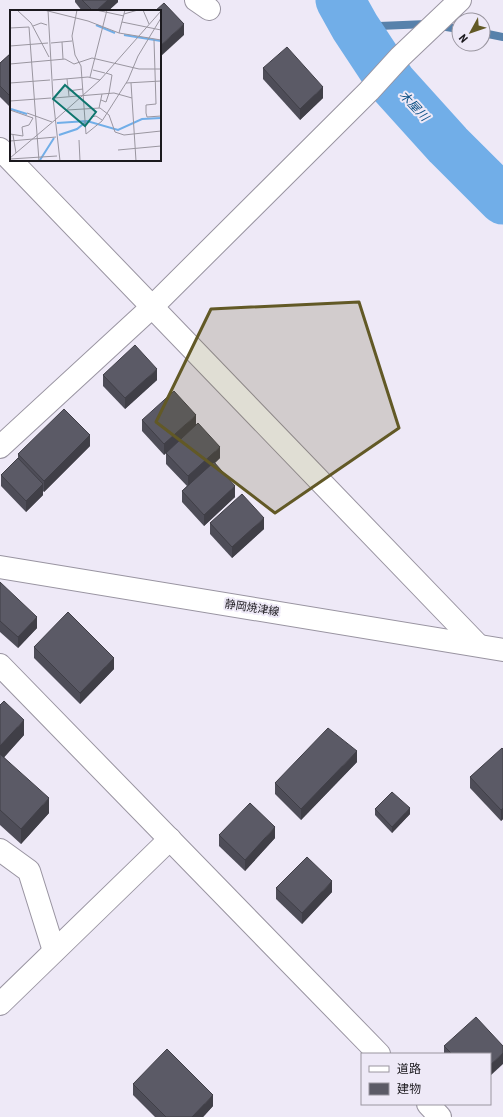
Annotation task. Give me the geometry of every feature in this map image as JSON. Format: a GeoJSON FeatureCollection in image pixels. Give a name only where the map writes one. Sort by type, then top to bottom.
{"type":"FeatureCollection","features":[{"type":"Feature","properties":{"kind":"street"},"geometry":{"type":"LineString","coordinates":[[0,447],[152,306],[369,91],[400,57],[454,5]]}},
{"type":"Feature","properties":{"kind":"street"},"geometry":{"type":"LineString","coordinates":[[0,149],[10,159]]}},
{"type":"Feature","properties":{"kind":"street"},"geometry":{"type":"LineString","coordinates":[[12,161],[478,645]]}},
{"type":"Feature","properties":{"kind":"street","name":"静岡焼津線"},"geometry":{"type":"LineString","coordinates":[[0,567],[503,650]]}},
{"type":"Feature","properties":{"kind":"street"},"geometry":{"type":"LineString","coordinates":[[0,665],[378,1053]]}},
{"type":"Feature","properties":{"kind":"street"},"geometry":{"type":"LineString","coordinates":[[0,1004],[170,839]]}},
{"type":"Feature","properties":{"kind":"street"},"geometry":{"type":"LineString","coordinates":[[0,850],[29,870],[54,951]]}},
{"type":"Feature","properties":{"kind":"street"},"geometry":{"type":"LineString","coordinates":[[429,1105],[440,1117]]}},
{"type":"Feature","properties":{"kind":"highlighted area"},"geometry":{"type":"Polygon","coordinates":[[[359,302],[399,428],[275,513],[156,422],[211,309],[359,302]]]}},
{"type":"Feature","properties":{"kind":"building"},"geometry":{"type":"Polygon","coordinates":[[[82,0],[108,0],[97,10],[92,10],[82,0]]]}},
{"type":"Feature","properties":{"kind":"building"},"geometry":{"type":"Polygon","coordinates":[[[164,3],[184,24],[161,45],[161,10],[156,10],[164,3]]]}},
{"type":"Feature","properties":{"kind":"building"},"geometry":{"type":"Polygon","coordinates":[[[287,47],[323,87],[300,109],[263,68],[287,47]]]}},
{"type":"Feature","properties":{"kind":"building"},"geometry":{"type":"Polygon","coordinates":[[[10,54],[9,95],[0,86],[0,63],[10,54]]]}},
{"type":"Feature","properties":{"kind":"building"},"geometry":{"type":"Polygon","coordinates":[[[135,345],[157,369],[125,398],[103,375],[135,345]]]}},
{"type":"Feature","properties":{"kind":"building"},"geometry":{"type":"Polygon","coordinates":[[[174,391],[196,415],[164,444],[142,420],[174,391]]]}},
{"type":"Feature","properties":{"kind":"building"},"geometry":{"type":"Polygon","coordinates":[[[64,409],[90,435],[44,481],[18,454],[64,409]]]}},
{"type":"Feature","properties":{"kind":"building"},"geometry":{"type":"Polygon","coordinates":[[[198,423],[220,447],[188,476],[166,453],[198,423]]]}},
{"type":"Feature","properties":{"kind":"building"},"geometry":{"type":"Polygon","coordinates":[[[18,458],[43,484],[26,501],[1,475],[18,458]]]}},
{"type":"Feature","properties":{"kind":"building"},"geometry":{"type":"Polygon","coordinates":[[[214,462],[235,486],[204,515],[182,491],[214,462]]]}},
{"type":"Feature","properties":{"kind":"building"},"geometry":{"type":"Polygon","coordinates":[[[242,494],[264,518],[232,547],[210,523],[242,494]]]}},
{"type":"Feature","properties":{"kind":"building"},"geometry":{"type":"Polygon","coordinates":[[[0,582],[37,617],[18,637],[0,621],[0,582]]]}},
{"type":"Feature","properties":{"kind":"building"},"geometry":{"type":"Polygon","coordinates":[[[68,612],[114,658],[80,693],[34,647],[68,612]]]}},
{"type":"Feature","properties":{"kind":"building"},"geometry":{"type":"Polygon","coordinates":[[[4,701],[24,720],[0,746],[0,705],[4,701]]]}},
{"type":"Feature","properties":{"kind":"building"},"geometry":{"type":"Polygon","coordinates":[[[328,728],[357,751],[301,809],[275,783],[328,728]]]}},
{"type":"Feature","properties":{"kind":"building"},"geometry":{"type":"Polygon","coordinates":[[[502,748],[503,808],[501,810],[470,777],[502,748]]]}},
{"type":"Feature","properties":{"kind":"building"},"geometry":{"type":"Polygon","coordinates":[[[0,754],[49,798],[21,829],[0,810],[0,754]]]}},
{"type":"Feature","properties":{"kind":"building"},"geometry":{"type":"Polygon","coordinates":[[[392,792],[410,808],[392,827],[375,809],[392,792]]]}},
{"type":"Feature","properties":{"kind":"building"},"geometry":{"type":"Polygon","coordinates":[[[250,803],[275,827],[245,860],[219,835],[250,803]]]}},
{"type":"Feature","properties":{"kind":"building"},"geometry":{"type":"Polygon","coordinates":[[[307,857],[332,881],[302,913],[276,888],[307,857]]]}},
{"type":"Feature","properties":{"kind":"building"},"geometry":{"type":"Polygon","coordinates":[[[476,1017],[503,1046],[503,1053],[491,1064],[491,1053],[451,1053],[444,1046],[476,1017]]]}},
{"type":"Feature","properties":{"kind":"building"},"geometry":{"type":"Polygon","coordinates":[[[167,1049],[213,1095],[192,1117],[166,1117],[133,1084],[167,1049]]]}},
{"type":"Feature","properties":{"kind":"waterway","name":"木屋川"},"geometry":{"type":"LineString","coordinates":[[340,0],[355,27],[392,83],[448,145],[503,200]]}},
{"type":"Feature","properties":{"kind":"waterway"},"geometry":{"type":"LineString","coordinates":[[355,27],[427,24],[451,28]]}},
{"type":"Feature","properties":{"kind":"waterway"},"geometry":{"type":"LineString","coordinates":[[491,35],[503,37]]}}]}
